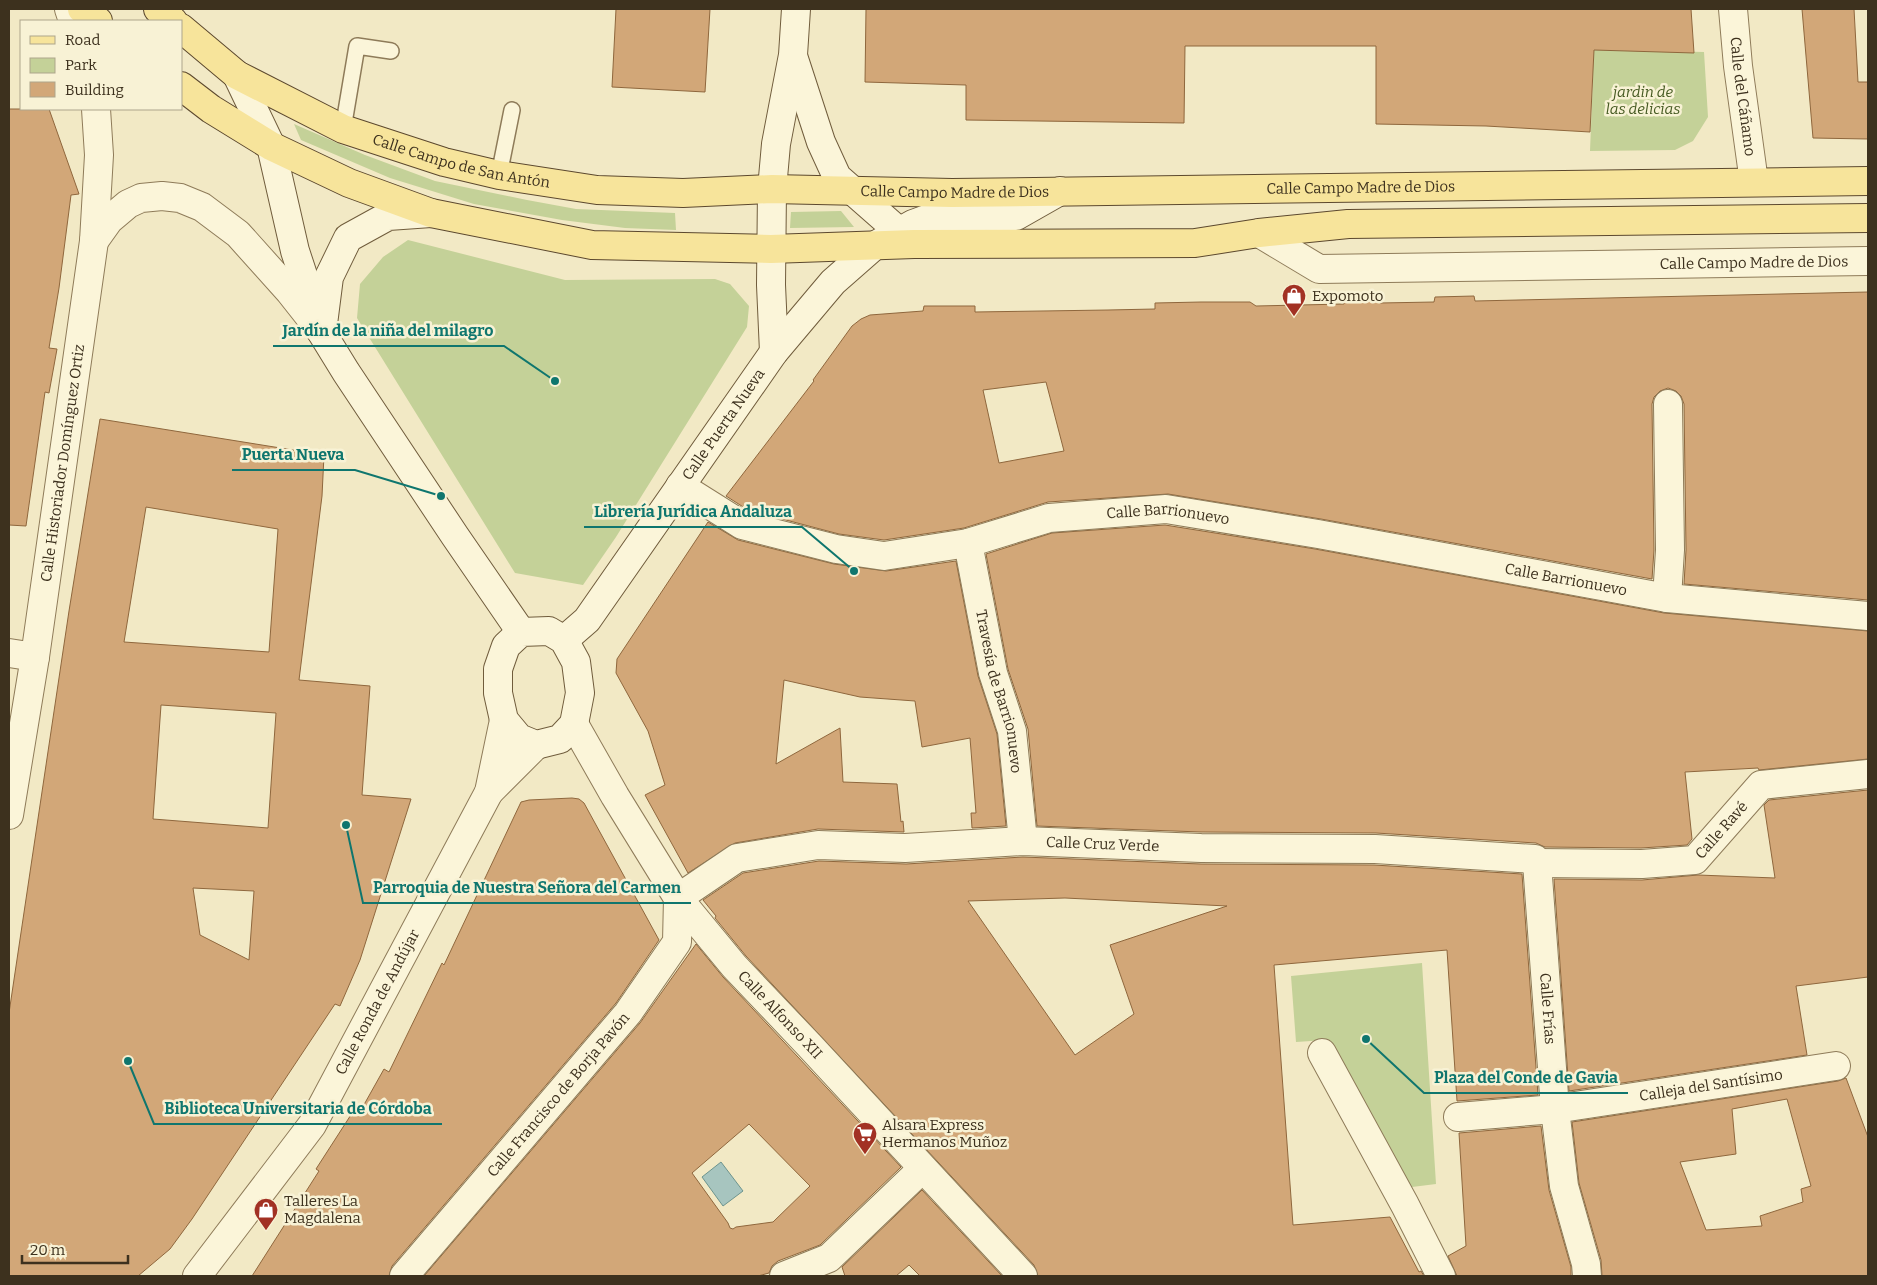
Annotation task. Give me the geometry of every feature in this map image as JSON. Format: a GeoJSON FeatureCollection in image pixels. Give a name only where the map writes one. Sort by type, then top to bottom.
{"type":"FeatureCollection","features":[{"type":"Feature","properties":{"kind":"main road"},"geometry":{"type":"LineString","coordinates":[[82,9],[97,20]]}},
{"type":"Feature","properties":{"kind":"main road"},"geometry":{"type":"LineString","coordinates":[[158,9],[172,20]]}},
{"type":"Feature","properties":{"kind":"main road","name":"Calle Campo de San Antón"},"geometry":{"type":"LineString","coordinates":[[182,29],[238,74],[343,129],[444,162],[499,175],[597,190],[684,193],[772,189]]}},
{"type":"Feature","properties":{"kind":"main road"},"geometry":{"type":"LineString","coordinates":[[182,87],[211,109],[271,146],[349,182],[430,213],[592,245],[771,249],[874,246],[906,238],[1195,243],[1348,224],[1868,218]]}},
{"type":"Feature","properties":{"kind":"main road","name":"Calle Campo Madre de Dios"},"geometry":{"type":"LineString","coordinates":[[772,189],[952,193],[1868,181]]}},
{"type":"Feature","properties":{"kind":"street"},"geometry":{"type":"LineString","coordinates":[[774,352],[771,249],[772,189],[776,144],[793,55],[796,9]]}},
{"type":"Feature","properties":{"kind":"street","name":"Calle del Cáñamo"},"geometry":{"type":"LineString","coordinates":[[1733,9],[1738,66],[1754,182]]}},
{"type":"Feature","properties":{"kind":"street"},"geometry":{"type":"LineString","coordinates":[[793,55],[821,142],[837,177],[852,190]]}},
{"type":"Feature","properties":{"kind":"street"},"geometry":{"type":"LineString","coordinates":[[238,74],[271,146],[295,251],[322,333]]}},
{"type":"Feature","properties":{"kind":"street","name":"Calle Historiador Domínguez Ortiz"},"geometry":{"type":"LineString","coordinates":[[9,815],[22,655],[94,241],[99,155],[96,110]]}},
{"type":"Feature","properties":{"kind":"street","name":"Calle Campo Madre de Dios"},"geometry":{"type":"LineString","coordinates":[[852,190],[906,238]]}},
{"type":"Feature","properties":{"kind":"street"},"geometry":{"type":"LineString","coordinates":[[906,238],[913,224],[935,216],[1016,216],[1060,191]]}},
{"type":"Feature","properties":{"kind":"street"},"geometry":{"type":"LineString","coordinates":[[94,241],[109,220],[128,204],[142,198],[162,196],[188,201],[202,207],[238,234],[290,292],[322,333],[439,512],[521,632]]}},
{"type":"Feature","properties":{"kind":"street"},"geometry":{"type":"LineString","coordinates":[[322,333],[329,277],[348,238],[388,216],[430,213]]}},
{"type":"Feature","properties":{"kind":"street","name":"Calle Campo Madre de Dios"},"geometry":{"type":"LineString","coordinates":[[1258,234],[1319,269],[1868,261]]}},
{"type":"Feature","properties":{"kind":"street","name":"Calle Puerta Nueva"},"geometry":{"type":"LineString","coordinates":[[564,640],[587,620],[774,352],[828,287],[874,246]]}},
{"type":"Feature","properties":{"kind":"street"},"geometry":{"type":"LineString","coordinates":[[1667,598],[1670,550],[1668,404]]}},
{"type":"Feature","properties":{"kind":"street","name":"Calle Barrionuevo"},"geometry":{"type":"LineString","coordinates":[[680,486],[742,526],[836,549],[884,556],[968,543],[1049,518],[1166,509],[1318,534],[1667,598],[1868,616]]}},
{"type":"Feature","properties":{"kind":"street","name":"Travesía de Barrionuevo"},"geometry":{"type":"LineString","coordinates":[[968,543],[993,673],[1012,731],[1023,841]]}},
{"type":"Feature","properties":{"kind":"street"},"geometry":{"type":"LineString","coordinates":[[549,631],[564,640],[576,662],[580,692],[574,724],[560,739],[536,745],[519,738],[504,720],[498,693],[498,669],[506,646],[521,632],[549,631]]}},
{"type":"Feature","properties":{"kind":"street","name":"Calle Ronda de Andújar"},"geometry":{"type":"LineString","coordinates":[[197,1276],[312,1125],[489,792],[504,720]]}},
{"type":"Feature","properties":{"kind":"street","name":"Calle Alfonso XII"},"geometry":{"type":"LineString","coordinates":[[574,724],[615,796],[678,898],[734,966],[810,1045],[1023,1276]]}},
{"type":"Feature","properties":{"kind":"street","name":"Calle Ronda de Andújar"},"geometry":{"type":"LineString","coordinates":[[489,792],[536,745]]}},
{"type":"Feature","properties":{"kind":"street","name":"Calle Ravé"},"geometry":{"type":"LineString","coordinates":[[1537,864],[1642,864],[1695,860],[1761,785],[1868,774]]}},
{"type":"Feature","properties":{"kind":"street","name":"Calle Cruz Verde"},"geometry":{"type":"LineString","coordinates":[[678,898],[737,858],[818,845],[904,848],[1023,841],[1201,848],[1375,849],[1535,860],[1537,864]]}},
{"type":"Feature","properties":{"kind":"street","name":"Calle Frías"},"geometry":{"type":"LineString","coordinates":[[1537,864],[1554,1109],[1564,1186],[1584,1275]]}},
{"type":"Feature","properties":{"kind":"street","name":"Calle Francisco de Borja Pavón"},"geometry":{"type":"LineString","coordinates":[[404,1276],[628,1013],[677,942],[678,898]]}},
{"type":"Feature","properties":{"kind":"street"},"geometry":{"type":"LineString","coordinates":[[1322,1052],[1441,1276]]}},
{"type":"Feature","properties":{"kind":"street","name":"Calleja del Santísimo"},"geometry":{"type":"LineString","coordinates":[[1458,1117],[1554,1109],[1836,1066]]}},
{"type":"Feature","properties":{"kind":"street"},"geometry":{"type":"LineString","coordinates":[[784,1276],[832,1267],[922,1168]]}},
{"type":"Feature","properties":{"kind":"lane"},"geometry":{"type":"LineString","coordinates":[[343,129],[357,46],[391,51]]}},
{"type":"Feature","properties":{"kind":"lane"},"geometry":{"type":"LineString","coordinates":[[499,175],[512,110]]}},
{"type":"Feature","properties":{"kind":"green space","name":"jardin de las delicias"},"geometry":{"type":"Polygon","coordinates":[[[1577,49],[1704,52],[1708,117],[1693,141],[1675,150],[1590,151],[1593,76],[1577,49]]]}},
{"type":"Feature","properties":{"kind":"green space"},"geometry":{"type":"Polygon","coordinates":[[[294,124],[365,155],[435,181],[576,209],[675,213],[676,230],[625,228],[562,220],[474,204],[390,178],[301,140],[294,124]]]}},
{"type":"Feature","properties":{"kind":"green space"},"geometry":{"type":"Polygon","coordinates":[[[841,211],[854,227],[790,228],[791,212],[841,211]]]}},
{"type":"Feature","properties":{"kind":"green space"},"geometry":{"type":"Polygon","coordinates":[[[408,240],[565,280],[715,279],[730,284],[749,306],[747,327],[616,537],[583,585],[515,573],[357,318],[360,284],[383,257],[408,240]]]}},
{"type":"Feature","properties":{"kind":"green space"},"geometry":{"type":"Polygon","coordinates":[[[1422,963],[1436,1184],[1404,1188],[1326,1040],[1296,1042],[1291,976],[1422,963]]]}},
{"type":"Feature","properties":{"kind":"water"},"geometry":{"type":"Polygon","coordinates":[[[721,1162],[743,1191],[723,1206],[702,1177],[721,1162]]]}},
{"type":"Feature","properties":{"kind":"building"},"geometry":{"type":"Polygon","coordinates":[[[616,9],[710,9],[705,92],[612,87],[616,9]]]}},
{"type":"Feature","properties":{"kind":"building"},"geometry":{"type":"Polygon","coordinates":[[[866,9],[1691,9],[1694,53],[1594,50],[1590,132],[1486,126],[1376,124],[1376,46],[1185,46],[1184,123],[966,120],[966,85],[865,82],[866,9]]]}},
{"type":"Feature","properties":{"kind":"building"},"geometry":{"type":"Polygon","coordinates":[[[1802,9],[1854,9],[1858,82],[1868,82],[1868,139],[1813,138],[1802,9]]]}},
{"type":"Feature","properties":{"kind":"building"},"geometry":{"type":"Polygon","coordinates":[[[9,109],[49,110],[79,194],[71,195],[49,348],[57,349],[49,393],[45,392],[26,526],[9,525],[9,109]]]}},
{"type":"Feature","properties":{"kind":"building"},"geometry":{"type":"Polygon","coordinates":[[[1868,292],[1868,600],[1684,584],[1686,550],[1684,404],[1681,396],[1676,391],[1668,388],[1660,391],[1654,397],[1652,404],[1654,550],[1652,579],[1321,519],[1168,494],[1048,502],[964,528],[884,540],[839,534],[748,510],[726,496],[814,381],[852,326],[870,315],[923,311],[924,306],[975,306],[975,312],[1155,309],[1155,303],[1250,302],[1256,306],[1344,304],[1344,300],[1380,299],[1380,303],[1434,302],[1435,297],[1474,296],[1475,301],[1868,292]],[[1046,382],[983,390],[999,463],[1064,451],[1046,382]]]}},
{"type":"Feature","properties":{"kind":"building"},"geometry":{"type":"Polygon","coordinates":[[[100,419],[324,455],[322,496],[299,680],[370,686],[362,795],[411,799],[360,960],[340,1006],[335,1004],[170,1249],[138,1276],[9,1276],[9,1013],[69,611],[100,419]],[[146,507],[124,642],[269,652],[278,529],[146,507]],[[161,705],[153,819],[268,828],[276,713],[161,705]],[[193,888],[200,935],[249,960],[254,891],[193,888]]]}},
{"type":"Feature","properties":{"kind":"building"},"geometry":{"type":"Polygon","coordinates":[[[708,522],[738,540],[834,564],[886,571],[956,561],[978,676],[997,734],[1006,826],[972,828],[971,813],[976,813],[970,738],[922,747],[915,701],[860,697],[784,680],[776,764],[840,728],[843,782],[897,784],[901,822],[903,821],[904,832],[818,829],[735,843],[688,873],[645,795],[665,785],[648,731],[616,673],[617,659],[708,522]]]}},
{"type":"Feature","properties":{"kind":"building"},"geometry":{"type":"Polygon","coordinates":[[[1165,525],[1315,549],[1664,613],[1868,631],[1868,759],[1759,770],[1758,768],[1685,772],[1692,839],[1687,845],[1641,848],[1545,847],[1536,843],[1376,833],[1201,832],[1037,826],[1028,729],[1008,669],[986,554],[1052,533],[1165,525]]]}},
{"type":"Feature","properties":{"kind":"building"},"geometry":{"type":"Polygon","coordinates":[[[1868,790],[1868,977],[1796,986],[1807,1055],[1569,1091],[1554,879],[1642,880],[1698,875],[1775,878],[1764,805],[1769,800],[1868,790]]]}},
{"type":"Feature","properties":{"kind":"building"},"geometry":{"type":"Polygon","coordinates":[[[579,799],[584,803],[659,940],[616,1003],[392,1266],[389,1276],[252,1276],[319,1171],[316,1169],[356,1107],[361,1110],[384,1069],[389,1072],[442,963],[444,965],[521,802],[579,799]]]}},
{"type":"Feature","properties":{"kind":"building"},"geometry":{"type":"Polygon","coordinates":[[[1023,857],[1201,864],[1374,865],[1522,874],[1538,1095],[1457,1101],[1447,950],[1274,965],[1293,1225],[1390,1217],[1419,1272],[1421,1271],[1424,1276],[1038,1276],[1034,1265],[746,956],[703,900],[743,873],[819,861],[906,864],[1023,857]],[[1065,898],[968,901],[1075,1055],[1134,1014],[1110,945],[1227,906],[1065,898]]]}},
{"type":"Feature","properties":{"kind":"building"},"geometry":{"type":"Polygon","coordinates":[[[696,944],[723,977],[901,1167],[820,1245],[778,1261],[772,1266],[769,1273],[758,1276],[424,1276],[640,1023],[696,944]],[[749,1124],[692,1173],[730,1228],[733,1229],[773,1222],[810,1186],[749,1124]]]}},
{"type":"Feature","properties":{"kind":"building"},"geometry":{"type":"Polygon","coordinates":[[[1846,1078],[1868,1137],[1868,1276],[1602,1276],[1601,1260],[1579,1183],[1572,1122],[1838,1081],[1846,1078]],[[1787,1099],[1732,1109],[1736,1154],[1680,1162],[1706,1230],[1762,1226],[1760,1216],[1803,1202],[1801,1189],[1811,1186],[1787,1099]]]}},
{"type":"Feature","properties":{"kind":"building"},"geometry":{"type":"Polygon","coordinates":[[[1541,1126],[1549,1190],[1571,1267],[1571,1276],[1457,1276],[1448,1256],[1466,1246],[1459,1133],[1541,1126]]]}},
{"type":"Feature","properties":{"kind":"building"},"geometry":{"type":"Polygon","coordinates":[[[922,1190],[1002,1276],[920,1276],[909,1265],[896,1276],[845,1276],[842,1267],[922,1190]]]}},
{"type":"Feature","properties":{"kind":"place","name":"Expomoto"},"geometry":{"type":"Point","coordinates":[1294,317]}},
{"type":"Feature","properties":{"kind":"place","name":"Jardín de la niña del milagro"},"geometry":{"type":"Point","coordinates":[555,381]}},
{"type":"Feature","properties":{"kind":"place","name":"Puerta Nueva"},"geometry":{"type":"Point","coordinates":[441,496]}},
{"type":"Feature","properties":{"kind":"place","name":"Librería Jurídica Andaluza"},"geometry":{"type":"Point","coordinates":[854,571]}},
{"type":"Feature","properties":{"kind":"place","name":"Parroquia de Nuestra Señora del Carmen"},"geometry":{"type":"Point","coordinates":[346,825]}},
{"type":"Feature","properties":{"kind":"place","name":"Plaza del Conde de Gavia"},"geometry":{"type":"Point","coordinates":[1366,1039]}},
{"type":"Feature","properties":{"kind":"place","name":"Biblioteca Universitaria de Córdoba"},"geometry":{"type":"Point","coordinates":[128,1061]}},
{"type":"Feature","properties":{"kind":"place","name":"Alsara Express Hermanos Muñoz"},"geometry":{"type":"Point","coordinates":[865,1155]}},
{"type":"Feature","properties":{"kind":"place","name":"Talleres La Magdalena"},"geometry":{"type":"Point","coordinates":[266,1231]}}]}
